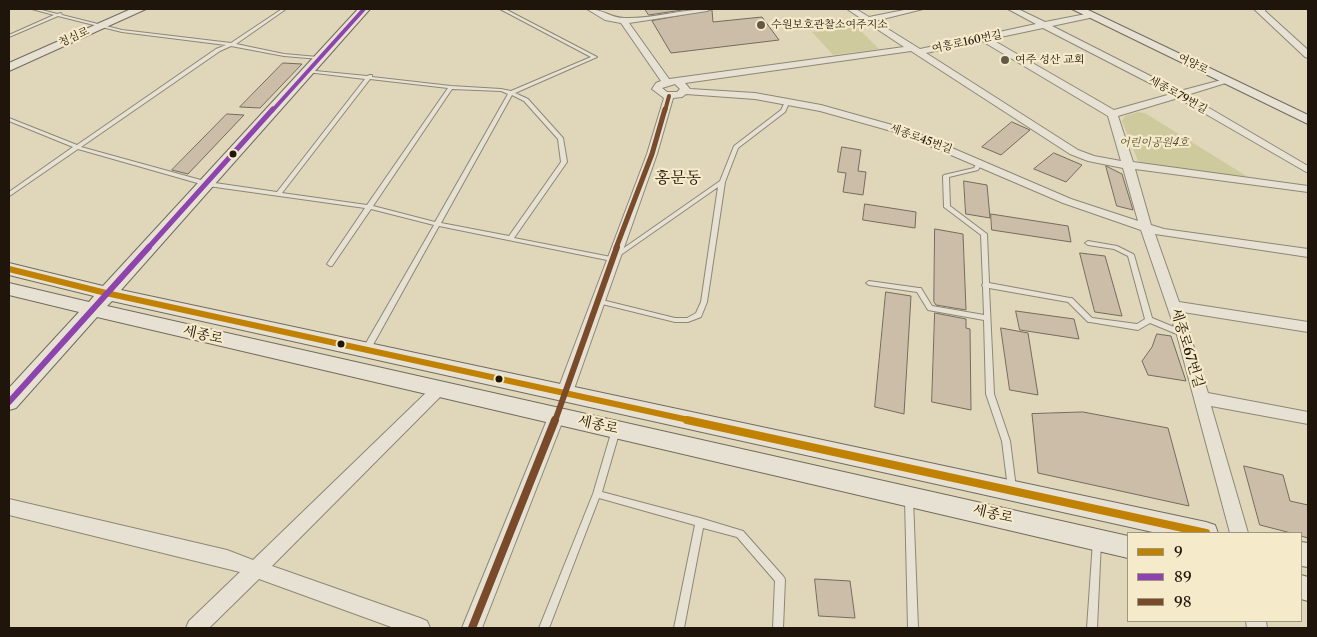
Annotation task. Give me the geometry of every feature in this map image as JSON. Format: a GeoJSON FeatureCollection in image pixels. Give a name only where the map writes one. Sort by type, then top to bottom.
{"type":"FeatureCollection","features":[{"type":"Feature","properties":{"kind":"street","name":"청심로"},"geometry":{"type":"LineString","coordinates":[[9,67],[140,9]]}},
{"type":"Feature","properties":{"kind":"street"},"geometry":{"type":"LineString","coordinates":[[9,402],[91,309],[208,184],[307,70],[364,9]]}},
{"type":"Feature","properties":{"kind":"street"},"geometry":{"type":"LineString","coordinates":[[591,9],[608,18],[624,21],[704,9]]}},
{"type":"Feature","properties":{"kind":"street","name":"여흥로160번길"},"geometry":{"type":"LineString","coordinates":[[851,9],[917,50],[1045,26],[1091,12]]}},
{"type":"Feature","properties":{"kind":"street"},"geometry":{"type":"LineString","coordinates":[[868,20],[919,9]]}},
{"type":"Feature","properties":{"kind":"street"},"geometry":{"type":"LineString","coordinates":[[1012,9],[1045,26]]}},
{"type":"Feature","properties":{"kind":"street","name":"여양로"},"geometry":{"type":"LineString","coordinates":[[1078,9],[1091,12],[1308,114]]}},
{"type":"Feature","properties":{"kind":"street"},"geometry":{"type":"LineString","coordinates":[[1262,9],[1258,9],[1308,55]]}},
{"type":"Feature","properties":{"kind":"street","name":"여양로"},"geometry":{"type":"LineString","coordinates":[[1091,12],[1308,120]]}},
{"type":"Feature","properties":{"kind":"street"},"geometry":{"type":"LineString","coordinates":[[624,21],[666,82],[659,85],[657,89],[669,96],[679,95],[682,87],[690,79],[917,50],[1074,152],[1092,159],[1308,190]]}},
{"type":"Feature","properties":{"kind":"street","name":"세종로79번길"},"geometry":{"type":"LineString","coordinates":[[1045,26],[1177,94],[1308,170]]}},
{"type":"Feature","properties":{"kind":"street"},"geometry":{"type":"LineString","coordinates":[[983,38],[1113,114],[1226,80]]}},
{"type":"Feature","properties":{"kind":"street","name":"세종로45번길"},"geometry":{"type":"LineString","coordinates":[[666,82],[682,87],[755,96],[821,108],[906,132],[980,162],[1067,201],[1146,227]]}},
{"type":"Feature","properties":{"kind":"street"},"geometry":{"type":"LineString","coordinates":[[472,628],[557,415],[612,259],[652,154],[669,96]]}},
{"type":"Feature","properties":{"kind":"street","name":"세종로67번길"},"geometry":{"type":"LineString","coordinates":[[1113,114],[1146,227],[1184,334],[1239,532]]}},
{"type":"Feature","properties":{"kind":"street"},"geometry":{"type":"LineString","coordinates":[[1146,227],[1163,233],[1308,252]]}},
{"type":"Feature","properties":{"kind":"street"},"geometry":{"type":"LineString","coordinates":[[9,269],[106,293],[1201,532]]}},
{"type":"Feature","properties":{"kind":"street","name":"세종로"},"geometry":{"type":"LineString","coordinates":[[9,289],[437,391],[557,415],[909,494],[1127,547]]}},
{"type":"Feature","properties":{"kind":"street"},"geometry":{"type":"LineString","coordinates":[[1174,306],[1308,327]]}},
{"type":"Feature","properties":{"kind":"street"},"geometry":{"type":"LineString","coordinates":[[196,628],[437,391]]}},
{"type":"Feature","properties":{"kind":"street"},"geometry":{"type":"LineString","coordinates":[[1202,398],[1308,418]]}},
{"type":"Feature","properties":{"kind":"street"},"geometry":{"type":"LineString","coordinates":[[1012,491],[1014,518]]}},
{"type":"Feature","properties":{"kind":"street"},"geometry":{"type":"LineString","coordinates":[[9,507],[228,559],[420,628]]}},
{"type":"Feature","properties":{"kind":"lane"},"geometry":{"type":"LineString","coordinates":[[34,9],[122,31],[230,44],[284,56],[318,58]]}},
{"type":"Feature","properties":{"kind":"lane"},"geometry":{"type":"LineString","coordinates":[[9,194],[218,50],[284,9]]}},
{"type":"Feature","properties":{"kind":"lane"},"geometry":{"type":"LineString","coordinates":[[366,350],[511,93],[594,57],[502,9]]}},
{"type":"Feature","properties":{"kind":"lane"},"geometry":{"type":"LineString","coordinates":[[9,36],[60,14]]}},
{"type":"Feature","properties":{"kind":"lane"},"geometry":{"type":"LineString","coordinates":[[307,70],[451,87],[501,90],[526,100],[561,139],[564,162],[511,238]]}},
{"type":"Feature","properties":{"kind":"lane"},"geometry":{"type":"LineString","coordinates":[[279,193],[370,76]]}},
{"type":"Feature","properties":{"kind":"lane"},"geometry":{"type":"LineString","coordinates":[[330,264],[451,87]]}},
{"type":"Feature","properties":{"kind":"lane"},"geometry":{"type":"LineString","coordinates":[[598,302],[675,320],[688,320],[699,315],[704,302],[722,182],[736,147],[783,111],[787,103]]}},
{"type":"Feature","properties":{"kind":"lane"},"geometry":{"type":"LineString","coordinates":[[9,119],[76,147],[208,184],[370,207],[437,224],[612,259],[722,182]]}},
{"type":"Feature","properties":{"kind":"lane"},"geometry":{"type":"LineString","coordinates":[[980,162],[976,169],[946,176],[947,207],[984,234],[990,394],[1006,441],[1012,491]]}},
{"type":"Feature","properties":{"kind":"lane"},"geometry":{"type":"LineString","coordinates":[[1088,243],[1115,247],[1130,254],[1149,320]]}},
{"type":"Feature","properties":{"kind":"lane"},"geometry":{"type":"LineString","coordinates":[[869,283],[919,290],[930,308],[987,318]]}},
{"type":"Feature","properties":{"kind":"lane"},"geometry":{"type":"LineString","coordinates":[[985,285],[1070,300],[1090,320],[1138,327],[1149,320]]}},
{"type":"Feature","properties":{"kind":"lane"},"geometry":{"type":"LineString","coordinates":[[1149,320],[1184,334]]}},
{"type":"Feature","properties":{"kind":"lane"},"geometry":{"type":"LineString","coordinates":[[544,628],[597,494],[616,429]]}},
{"type":"Feature","properties":{"kind":"lane"},"geometry":{"type":"LineString","coordinates":[[597,494],[740,534],[780,579],[778,628]]}},
{"type":"Feature","properties":{"kind":"lane"},"geometry":{"type":"LineString","coordinates":[[909,494],[913,628]]}},
{"type":"Feature","properties":{"kind":"lane"},"geometry":{"type":"LineString","coordinates":[[679,628],[700,522]]}},
{"type":"Feature","properties":{"kind":"lane"},"geometry":{"type":"LineString","coordinates":[[1092,628],[1097,540]]}},
{"type":"Feature","properties":{"kind":"green space"},"geometry":{"type":"Polygon","coordinates":[[[857,27],[879,49],[833,55],[812,32],[857,27]]]}},
{"type":"Feature","properties":{"kind":"green space","name":"어린이공원4호"},"geometry":{"type":"Polygon","coordinates":[[[1138,112],[1145,113],[1248,177],[1153,166],[1138,161],[1122,121],[1125,116],[1138,112]]]}},
{"type":"Feature","properties":{"kind":"building"},"geometry":{"type":"Polygon","coordinates":[[[645,9],[689,9],[649,15],[645,9]]]}},
{"type":"Feature","properties":{"kind":"building"},"geometry":{"type":"Polygon","coordinates":[[[712,10],[713,22],[762,17],[779,40],[671,53],[652,21],[712,10]]]}},
{"type":"Feature","properties":{"kind":"building"},"geometry":{"type":"Polygon","coordinates":[[[283,63],[302,64],[260,108],[240,107],[283,63]]]}},
{"type":"Feature","properties":{"kind":"building"},"geometry":{"type":"Polygon","coordinates":[[[227,114],[244,115],[188,174],[172,170],[227,114]]]}},
{"type":"Feature","properties":{"kind":"building"},"geometry":{"type":"Polygon","coordinates":[[[1012,122],[1030,130],[1001,155],[982,147],[1012,122]]]}},
{"type":"Feature","properties":{"kind":"building"},"geometry":{"type":"Polygon","coordinates":[[[842,147],[861,150],[858,171],[866,172],[863,195],[843,192],[846,173],[838,172],[842,147]]]}},
{"type":"Feature","properties":{"kind":"building"},"geometry":{"type":"Polygon","coordinates":[[[1054,153],[1082,165],[1066,182],[1034,169],[1054,153]]]}},
{"type":"Feature","properties":{"kind":"building"},"geometry":{"type":"Polygon","coordinates":[[[1106,166],[1122,174],[1133,210],[1117,206],[1106,166]]]}},
{"type":"Feature","properties":{"kind":"building"},"geometry":{"type":"Polygon","coordinates":[[[964,181],[987,185],[990,218],[966,214],[964,181]]]}},
{"type":"Feature","properties":{"kind":"building"},"geometry":{"type":"Polygon","coordinates":[[[865,204],[916,212],[915,228],[863,220],[865,204]]]}},
{"type":"Feature","properties":{"kind":"building"},"geometry":{"type":"Polygon","coordinates":[[[991,214],[1068,226],[1071,242],[992,230],[991,214]]]}},
{"type":"Feature","properties":{"kind":"building"},"geometry":{"type":"Polygon","coordinates":[[[935,229],[963,234],[966,310],[936,305],[934,302],[935,229]]]}},
{"type":"Feature","properties":{"kind":"building"},"geometry":{"type":"Polygon","coordinates":[[[1080,253],[1105,256],[1122,316],[1095,312],[1080,253]]]}},
{"type":"Feature","properties":{"kind":"building"},"geometry":{"type":"Polygon","coordinates":[[[886,292],[911,296],[904,414],[875,407],[886,292]]]}},
{"type":"Feature","properties":{"kind":"building"},"geometry":{"type":"Polygon","coordinates":[[[1016,311],[1074,319],[1079,339],[1020,330],[1016,311]]]}},
{"type":"Feature","properties":{"kind":"building"},"geometry":{"type":"Polygon","coordinates":[[[935,313],[966,319],[966,328],[970,329],[971,410],[932,402],[935,313]]]}},
{"type":"Feature","properties":{"kind":"building"},"geometry":{"type":"Polygon","coordinates":[[[1001,328],[1028,333],[1038,395],[1010,390],[1001,328]]]}},
{"type":"Feature","properties":{"kind":"building"},"geometry":{"type":"Polygon","coordinates":[[[1157,334],[1171,336],[1186,381],[1148,375],[1142,361],[1152,347],[1157,334]]]}},
{"type":"Feature","properties":{"kind":"building"},"geometry":{"type":"Polygon","coordinates":[[[1083,412],[1168,428],[1189,506],[1038,473],[1032,414],[1083,412]]]}},
{"type":"Feature","properties":{"kind":"building"},"geometry":{"type":"Polygon","coordinates":[[[1244,466],[1283,475],[1290,501],[1308,505],[1308,538],[1302,536],[1302,532],[1287,532],[1260,525],[1244,466]]]}},
{"type":"Feature","properties":{"kind":"building"},"geometry":{"type":"Polygon","coordinates":[[[815,579],[850,581],[855,618],[819,616],[815,579]]]}},
{"type":"Feature","properties":{"kind":"transit line","name":"89"},"geometry":{"type":"LineString","coordinates":[[9,402],[364,9]]}},
{"type":"Feature","properties":{"kind":"transit line","name":"98"},"geometry":{"type":"LineString","coordinates":[[472,628],[557,415],[612,259],[652,154],[669,96]]}},
{"type":"Feature","properties":{"kind":"transit line","name":"9"},"geometry":{"type":"LineString","coordinates":[[9,269],[106,293],[1201,532]]}},
{"type":"Feature","properties":{"kind":"place","name":"수원보호관찰소여주지소"},"geometry":{"type":"Point","coordinates":[761,25]}},
{"type":"Feature","properties":{"kind":"place","name":"여주 성산 교회"},"geometry":{"type":"Point","coordinates":[1005,60]}},
{"type":"Feature","properties":{"kind":"district","name":"홍문동"},"geometry":{"type":"Point","coordinates":[678,178]}}]}
